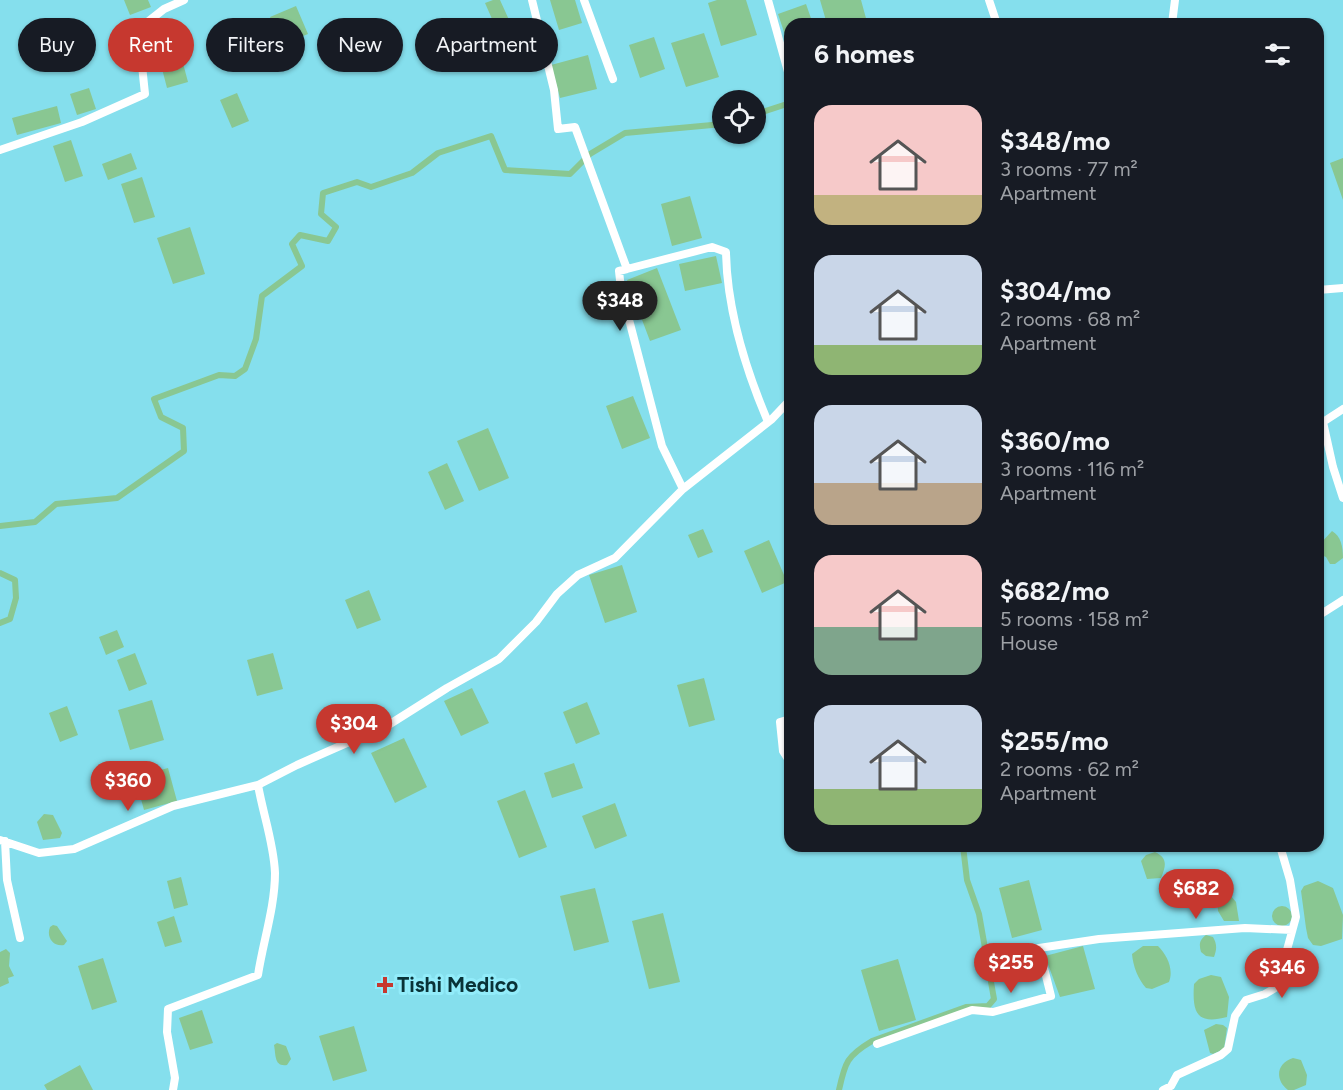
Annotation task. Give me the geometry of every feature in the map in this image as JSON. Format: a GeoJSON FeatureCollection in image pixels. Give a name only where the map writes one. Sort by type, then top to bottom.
{"type":"FeatureCollection","features":[{"type":"Feature","properties":{"kind":"street"},"geometry":{"type":"LineString","coordinates":[[0,150],[82,122],[145,94],[141,56],[145,24],[164,9],[184,0]]}},
{"type":"Feature","properties":{"kind":"street"},"geometry":{"type":"LineString","coordinates":[[532,0],[554,90],[558,129],[574,127],[627,269]]}},
{"type":"Feature","properties":{"kind":"street"},"geometry":{"type":"LineString","coordinates":[[584,0],[613,79]]}},
{"type":"Feature","properties":{"kind":"street"},"geometry":{"type":"LineString","coordinates":[[768,0],[784,57]]}},
{"type":"Feature","properties":{"kind":"street"},"geometry":{"type":"LineString","coordinates":[[989,0],[995,18]]}},
{"type":"Feature","properties":{"kind":"street"},"geometry":{"type":"LineString","coordinates":[[1173,18],[1175,0]]}},
{"type":"Feature","properties":{"kind":"street"},"geometry":{"type":"LineString","coordinates":[[683,489],[662,446],[621,289],[619,272],[712,247],[726,252],[727,276],[739,341],[750,378],[768,422]]}},
{"type":"Feature","properties":{"kind":"street"},"geometry":{"type":"LineString","coordinates":[[1324,290],[1343,288]]}},
{"type":"Feature","properties":{"kind":"street"},"geometry":{"type":"LineString","coordinates":[[20,938],[7,880],[2,840],[39,853],[74,849],[173,806],[258,785],[390,724],[499,659],[536,622],[557,594],[578,575],[615,558],[683,489],[768,422],[784,406]]}},
{"type":"Feature","properties":{"kind":"street"},"geometry":{"type":"LineString","coordinates":[[1324,421],[1343,409]]}},
{"type":"Feature","properties":{"kind":"street"},"geometry":{"type":"LineString","coordinates":[[1324,434],[1343,498]]}},
{"type":"Feature","properties":{"kind":"street"},"geometry":{"type":"LineString","coordinates":[[1324,612],[1343,600]]}},
{"type":"Feature","properties":{"kind":"street"},"geometry":{"type":"LineString","coordinates":[[784,721],[780,722],[784,753]]}},
{"type":"Feature","properties":{"kind":"street"},"geometry":{"type":"LineString","coordinates":[[173,1090],[175,1078],[167,1032],[168,1009],[258,975],[269,922],[275,875],[258,785]]}},
{"type":"Feature","properties":{"kind":"street"},"geometry":{"type":"LineString","coordinates":[[1163,1090],[1171,1086],[1178,1075],[1221,1055],[1228,1049],[1235,1016],[1246,1000],[1275,988],[1296,917],[1290,880],[1282,852]]}},
{"type":"Feature","properties":{"kind":"street"},"geometry":{"type":"LineString","coordinates":[[877,1044],[972,1010],[993,1012],[1051,996],[1038,948],[1099,939],[1245,928],[1292,930]]}},
{"type":"Feature","properties":{"kind":"shaded area"},"geometry":{"type":"Polygon","coordinates":[[[124,0],[148,0],[151,7],[130,15],[124,0]]]}},
{"type":"Feature","properties":{"kind":"shaded area"},"geometry":{"type":"Polygon","coordinates":[[[500,0],[508,18],[492,18],[485,3],[500,0]]]}},
{"type":"Feature","properties":{"kind":"shaded area"},"geometry":{"type":"Polygon","coordinates":[[[550,0],[575,0],[582,23],[559,30],[558,18],[555,18],[550,0]]]}},
{"type":"Feature","properties":{"kind":"shaded area"},"geometry":{"type":"Polygon","coordinates":[[[717,0],[746,0],[757,35],[721,46],[708,3],[717,0]]]}},
{"type":"Feature","properties":{"kind":"shaded area"},"geometry":{"type":"Polygon","coordinates":[[[820,0],[861,0],[866,18],[825,18],[820,0]]]}},
{"type":"Feature","properties":{"kind":"shaded area"},"geometry":{"type":"Polygon","coordinates":[[[806,4],[811,18],[784,18],[784,32],[778,14],[806,4]]]}},
{"type":"Feature","properties":{"kind":"shaded area"},"geometry":{"type":"Polygon","coordinates":[[[296,6],[301,18],[270,18],[296,6]]]}},
{"type":"Feature","properties":{"kind":"shaded area"},"geometry":{"type":"Polygon","coordinates":[[[704,33],[719,77],[686,87],[671,43],[704,33]]]}},
{"type":"Feature","properties":{"kind":"shaded area"},"geometry":{"type":"Polygon","coordinates":[[[654,37],[665,69],[640,78],[629,45],[654,37]]]}},
{"type":"Feature","properties":{"kind":"shaded area"},"geometry":{"type":"Polygon","coordinates":[[[588,55],[597,89],[560,98],[553,72],[558,72],[558,63],[588,55]]]}},
{"type":"Feature","properties":{"kind":"shaded area"},"geometry":{"type":"Polygon","coordinates":[[[163,72],[185,72],[188,82],[167,88],[163,72]]]}},
{"type":"Feature","properties":{"kind":"shaded area"},"geometry":{"type":"Polygon","coordinates":[[[89,88],[96,109],[77,115],[70,94],[89,88]]]}},
{"type":"Feature","properties":{"kind":"shaded area"},"geometry":{"type":"Polygon","coordinates":[[[237,93],[249,121],[232,128],[220,100],[237,93]]]}},
{"type":"Feature","properties":{"kind":"shaded area"},"geometry":{"type":"Polygon","coordinates":[[[57,106],[61,123],[17,135],[12,118],[57,106]]]}},
{"type":"Feature","properties":{"kind":"shaded area"},"geometry":{"type":"Polygon","coordinates":[[[71,140],[83,176],[65,182],[53,146],[71,140]]]}},
{"type":"Feature","properties":{"kind":"shaded area"},"geometry":{"type":"Polygon","coordinates":[[[131,153],[137,169],[108,180],[102,164],[131,153]]]}},
{"type":"Feature","properties":{"kind":"shaded area"},"geometry":{"type":"Polygon","coordinates":[[[1343,158],[1343,200],[1330,163],[1343,158]]]}},
{"type":"Feature","properties":{"kind":"shaded area"},"geometry":{"type":"Polygon","coordinates":[[[142,177],[155,217],[134,223],[121,184],[142,177]]]}},
{"type":"Feature","properties":{"kind":"shaded area"},"geometry":{"type":"Polygon","coordinates":[[[690,196],[702,238],[672,246],[661,204],[690,196]]]}},
{"type":"Feature","properties":{"kind":"shaded area"},"geometry":{"type":"Polygon","coordinates":[[[190,227],[205,274],[173,284],[157,238],[190,227]]]}},
{"type":"Feature","properties":{"kind":"shaded area"},"geometry":{"type":"Polygon","coordinates":[[[716,256],[722,283],[685,291],[679,264],[716,256]]]}},
{"type":"Feature","properties":{"kind":"shaded area"},"geometry":{"type":"Polygon","coordinates":[[[657,268],[681,330],[650,341],[627,280],[657,268]]]}},
{"type":"Feature","properties":{"kind":"shaded area"},"geometry":{"type":"Polygon","coordinates":[[[633,396],[650,438],[622,449],[606,406],[633,396]]]}},
{"type":"Feature","properties":{"kind":"shaded area"},"geometry":{"type":"Polygon","coordinates":[[[488,428],[509,478],[479,491],[457,441],[488,428]]]}},
{"type":"Feature","properties":{"kind":"shaded area"},"geometry":{"type":"Polygon","coordinates":[[[447,463],[464,501],[445,510],[428,472],[447,463]]]}},
{"type":"Feature","properties":{"kind":"shaded area"},"geometry":{"type":"Polygon","coordinates":[[[703,529],[713,552],[698,558],[688,535],[703,529]]]}},
{"type":"Feature","properties":{"kind":"shaded area"},"geometry":{"type":"Polygon","coordinates":[[[1332,531],[1341,542],[1343,558],[1335,564],[1330,564],[1324,556],[1324,540],[1332,531]]]}},
{"type":"Feature","properties":{"kind":"shaded area"},"geometry":{"type":"Polygon","coordinates":[[[769,540],[784,575],[784,583],[762,593],[744,551],[769,540]]]}},
{"type":"Feature","properties":{"kind":"shaded area"},"geometry":{"type":"Polygon","coordinates":[[[622,565],[637,612],[605,623],[589,575],[622,565]]]}},
{"type":"Feature","properties":{"kind":"shaded area"},"geometry":{"type":"Polygon","coordinates":[[[369,590],[381,620],[357,629],[345,600],[369,590]]]}},
{"type":"Feature","properties":{"kind":"shaded area"},"geometry":{"type":"Polygon","coordinates":[[[117,630],[124,647],[106,655],[99,637],[117,630]]]}},
{"type":"Feature","properties":{"kind":"shaded area"},"geometry":{"type":"Polygon","coordinates":[[[135,653],[147,684],[129,691],[117,660],[135,653]]]}},
{"type":"Feature","properties":{"kind":"shaded area"},"geometry":{"type":"Polygon","coordinates":[[[273,653],[283,689],[257,696],[247,660],[273,653]]]}},
{"type":"Feature","properties":{"kind":"shaded area"},"geometry":{"type":"Polygon","coordinates":[[[704,678],[715,720],[689,727],[677,685],[704,678]]]}},
{"type":"Feature","properties":{"kind":"shaded area"},"geometry":{"type":"Polygon","coordinates":[[[472,688],[489,723],[461,736],[444,701],[472,688]]]}},
{"type":"Feature","properties":{"kind":"shaded area"},"geometry":{"type":"Polygon","coordinates":[[[152,700],[164,740],[130,750],[118,710],[152,700]]]}},
{"type":"Feature","properties":{"kind":"shaded area"},"geometry":{"type":"Polygon","coordinates":[[[587,702],[600,734],[576,744],[563,712],[587,702]]]}},
{"type":"Feature","properties":{"kind":"shaded area"},"geometry":{"type":"Polygon","coordinates":[[[67,706],[78,735],[60,742],[49,713],[67,706]]]}},
{"type":"Feature","properties":{"kind":"shaded area"},"geometry":{"type":"Polygon","coordinates":[[[404,738],[427,787],[395,803],[371,753],[404,738]]]}},
{"type":"Feature","properties":{"kind":"shaded area"},"geometry":{"type":"Polygon","coordinates":[[[574,763],[583,788],[552,798],[544,773],[574,763]]]}},
{"type":"Feature","properties":{"kind":"shaded area"},"geometry":{"type":"Polygon","coordinates":[[[168,768],[177,801],[144,810],[135,777],[168,768]]]}},
{"type":"Feature","properties":{"kind":"shaded area"},"geometry":{"type":"Polygon","coordinates":[[[525,790],[547,847],[519,858],[497,801],[525,790]]]}},
{"type":"Feature","properties":{"kind":"shaded area"},"geometry":{"type":"Polygon","coordinates":[[[615,803],[627,836],[595,849],[582,816],[615,803]]]}},
{"type":"Feature","properties":{"kind":"shaded area"},"geometry":{"type":"Polygon","coordinates":[[[44,814],[53,815],[62,833],[60,838],[43,840],[37,822],[44,814]]]}},
{"type":"Feature","properties":{"kind":"shaded area"},"geometry":{"type":"Polygon","coordinates":[[[1155,852],[1164,860],[1164,870],[1161,878],[1147,879],[1141,861],[1146,855],[1155,852]]]}},
{"type":"Feature","properties":{"kind":"shaded area"},"geometry":{"type":"Polygon","coordinates":[[[181,877],[188,905],[174,909],[167,881],[181,877]]]}},
{"type":"Feature","properties":{"kind":"shaded area"},"geometry":{"type":"Polygon","coordinates":[[[1029,880],[1042,930],[1012,938],[999,888],[1029,880]]]}},
{"type":"Feature","properties":{"kind":"shaded area"},"geometry":{"type":"Polygon","coordinates":[[[1318,881],[1333,888],[1343,915],[1342,939],[1321,946],[1313,945],[1308,938],[1301,891],[1304,886],[1318,881]]]}},
{"type":"Feature","properties":{"kind":"shaded area"},"geometry":{"type":"Polygon","coordinates":[[[595,888],[609,942],[574,951],[560,896],[595,888]]]}},
{"type":"Feature","properties":{"kind":"shaded area"},"geometry":{"type":"Polygon","coordinates":[[[1224,894],[1231,896],[1236,902],[1239,921],[1224,921],[1218,911],[1217,898],[1224,894]]]}},
{"type":"Feature","properties":{"kind":"shaded area"},"geometry":{"type":"Polygon","coordinates":[[[1282,906],[1289,909],[1292,916],[1289,923],[1282,926],[1275,923],[1272,916],[1275,909],[1282,906]]]}},
{"type":"Feature","properties":{"kind":"shaded area"},"geometry":{"type":"Polygon","coordinates":[[[663,913],[680,982],[649,989],[632,921],[663,913]]]}},
{"type":"Feature","properties":{"kind":"shaded area"},"geometry":{"type":"Polygon","coordinates":[[[174,916],[182,942],[165,947],[157,922],[174,916]]]}},
{"type":"Feature","properties":{"kind":"shaded area"},"geometry":{"type":"Polygon","coordinates":[[[53,925],[57,926],[67,941],[64,945],[51,940],[49,931],[53,925]]]}},
{"type":"Feature","properties":{"kind":"shaded area"},"geometry":{"type":"Polygon","coordinates":[[[1206,935],[1213,937],[1215,942],[1214,957],[1206,956],[1201,952],[1200,943],[1206,935]]]}},
{"type":"Feature","properties":{"kind":"shaded area"},"geometry":{"type":"Polygon","coordinates":[[[1083,946],[1095,989],[1060,997],[1045,956],[1083,946]]]}},
{"type":"Feature","properties":{"kind":"shaded area"},"geometry":{"type":"Polygon","coordinates":[[[1143,946],[1158,946],[1164,954],[1170,967],[1169,982],[1152,989],[1146,988],[1143,984],[1136,972],[1132,954],[1143,946]]]}},
{"type":"Feature","properties":{"kind":"shaded area"},"geometry":{"type":"Polygon","coordinates":[[[6,949],[10,953],[9,966],[14,976],[8,978],[9,983],[0,987],[0,952],[6,949]]]}},
{"type":"Feature","properties":{"kind":"shaded area"},"geometry":{"type":"Polygon","coordinates":[[[103,958],[117,1002],[92,1010],[78,966],[103,958]]]}},
{"type":"Feature","properties":{"kind":"shaded area"},"geometry":{"type":"Polygon","coordinates":[[[898,959],[916,1020],[879,1031],[861,970],[898,959]]]}},
{"type":"Feature","properties":{"kind":"shaded area"},"geometry":{"type":"Polygon","coordinates":[[[1211,975],[1221,977],[1229,997],[1227,1017],[1203,1018],[1196,1009],[1194,984],[1199,979],[1211,975]]]}},
{"type":"Feature","properties":{"kind":"shaded area"},"geometry":{"type":"Polygon","coordinates":[[[202,1010],[213,1043],[190,1050],[179,1018],[202,1010]]]}},
{"type":"Feature","properties":{"kind":"shaded area"},"geometry":{"type":"Polygon","coordinates":[[[1216,1024],[1227,1028],[1224,1049],[1213,1054],[1210,1053],[1204,1030],[1216,1024]]]}},
{"type":"Feature","properties":{"kind":"shaded area"},"geometry":{"type":"Polygon","coordinates":[[[354,1026],[367,1071],[333,1081],[319,1036],[354,1026]]]}},
{"type":"Feature","properties":{"kind":"shaded area"},"geometry":{"type":"Polygon","coordinates":[[[277,1043],[286,1046],[291,1059],[287,1065],[280,1064],[276,1060],[274,1045],[277,1043]]]}},
{"type":"Feature","properties":{"kind":"shaded area"},"geometry":{"type":"Polygon","coordinates":[[[1293,1058],[1301,1060],[1307,1075],[1306,1085],[1288,1090],[1281,1081],[1279,1072],[1288,1060],[1293,1058]]]}},
{"type":"Feature","properties":{"kind":"shaded area"},"geometry":{"type":"Polygon","coordinates":[[[80,1065],[93,1090],[47,1090],[44,1085],[80,1065]]]}},
{"type":"Feature","properties":{"kind":"waterway"},"geometry":{"type":"LineString","coordinates":[[766,111],[784,105]]}},
{"type":"Feature","properties":{"kind":"waterway"},"geometry":{"type":"LineString","coordinates":[[0,526],[35,522],[56,504],[117,498],[184,451],[183,428],[161,417],[154,399],[219,375],[235,376],[245,369],[256,339],[262,296],[302,266],[292,244],[300,235],[328,241],[336,227],[321,214],[323,193],[357,182],[371,187],[412,173],[438,153],[491,136],[505,170],[570,174],[590,154],[625,133],[712,125]]}},
{"type":"Feature","properties":{"kind":"waterway"},"geometry":{"type":"LineString","coordinates":[[0,573],[15,580],[16,598],[10,619],[0,623]]}},
{"type":"Feature","properties":{"kind":"waterway"},"geometry":{"type":"LineString","coordinates":[[839,1090],[848,1061],[857,1051],[872,1041],[966,1007],[988,1006],[994,999],[979,914],[967,880],[964,852]]}},
{"type":"Feature","properties":{"kind":"place","name":"Tishi Medico"},"geometry":{"type":"Point","coordinates":[385,985]}}]}
